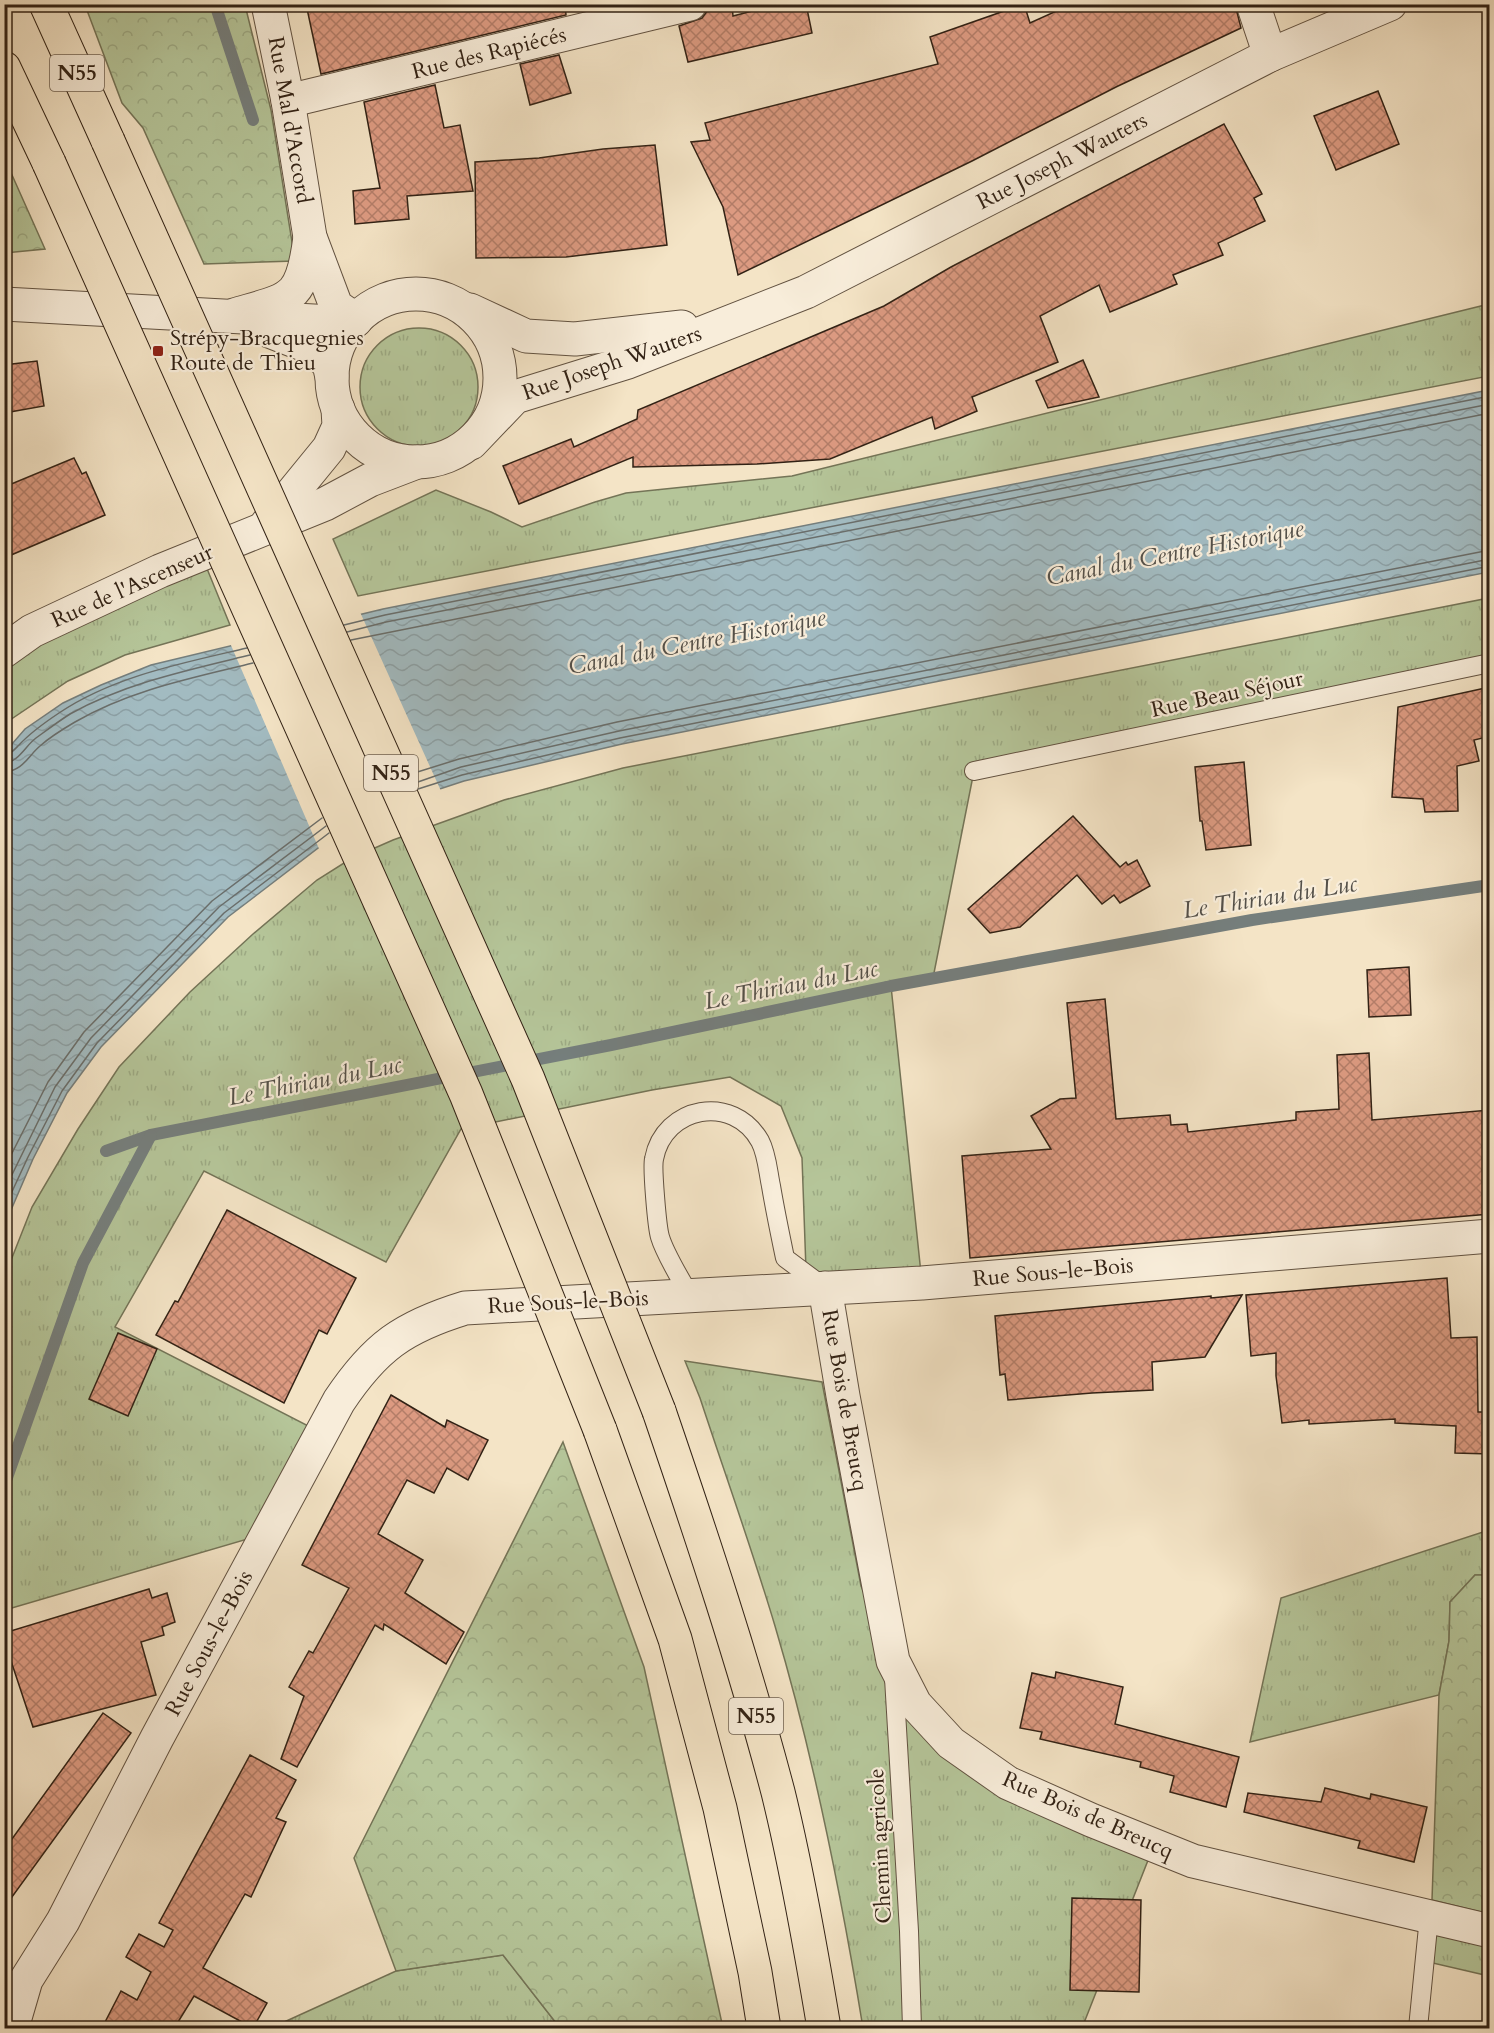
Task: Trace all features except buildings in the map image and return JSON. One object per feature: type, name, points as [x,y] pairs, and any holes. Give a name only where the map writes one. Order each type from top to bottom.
[{"type":"highway","name":"N55","points":[[46,4],[528,1078],[660,1411],[729,1620],[778,1794],[812,1956],[824,2028]]},
{"type":"highway","name":"N55","points":[[4,68],[49,163],[466,1094],[600,1430],[675,1639],[720,1808],[755,1972],[764,2028]]},
{"type":"street","name":"Rue Mal d'Accord","points":[[231,316],[283,301],[298,287],[306,268],[310,237],[288,102],[268,4]]},
{"type":"street","name":"Rue des Rapiécés","points":[[288,102],[690,4]]},
{"type":"street","points":[[1253,4],[1270,55]]},
{"type":"street","name":"Rue Joseph Wauters","points":[[471,442],[515,397],[628,362],[806,292],[1270,55],[1390,4]]},
{"type":"street","name":"Rue Mal d'Accord","points":[[310,237],[350,295],[359,317]]},
{"type":"street","points":[[231,316],[310,347],[330,364],[333,393],[338,409],[351,431],[369,448],[392,459],[417,462],[437,460],[471,442],[488,423],[495,407],[501,373],[495,348],[482,325],[463,307],[441,297],[417,293],[393,297],[359,317],[338,346],[332,377]]},
{"type":"street","points":[[4,304],[231,316],[359,317]]},
{"type":"street","name":"Rue Joseph Wauters","points":[[463,307],[526,336],[575,339],[735,319]]},
{"type":"street","name":"Rue de l'Ascenseur","points":[[264,528],[329,448],[339,426],[338,409]]},
{"type":"street","name":"Rue de l'Ascenseur","points":[[4,651],[43,626],[159,571],[325,504],[370,480],[417,462]]},
{"type":"street","name":"Rue Sous-le-Bois","points":[[12,2028],[15,1976],[63,1921],[158,1738],[339,1401],[352,1382],[385,1345],[408,1330],[433,1317],[465,1308],[945,1281],[1490,1236]]},
{"type":"street","name":"Rue Bois de Breucq","points":[[825,1288],[845,1408],[893,1661],[915,1704],[951,1743],[1008,1783],[1091,1820],[1193,1861],[1490,1930]]},
{"type":"lane","name":"Rue Beau Séjour","points":[[974,771],[1490,663]]},
{"type":"lane","points":[[689,1294],[660,1237],[653,1162],[657,1144],[667,1129],[681,1118],[698,1112],[716,1111],[734,1116],[749,1126],[760,1142],[766,1160],[785,1258],[825,1288]]},
{"type":"lane","name":"Chemin agricole","points":[[893,1661],[909,1932],[912,2028]]},
{"type":"lane","points":[[1418,2028],[1429,1917]]},
{"type":"green space","points":[[85,5],[245,5],[271,110],[295,261],[204,264],[143,128],[122,103]]},
{"type":"green space","points":[[4,157],[45,249],[5,253]]},
{"type":"green space","points":[[1489,304],[1489,376],[358,596],[333,539],[436,490],[522,527],[626,493],[792,476]]},
{"type":"green space","points":[[419,328],[452,338],[468,354],[478,387],[468,420],[452,436],[419,446],[386,436],[370,420],[360,387],[370,354],[386,338]]},
{"type":"green space","points":[[201,554],[230,625],[125,655],[68,681],[5,725],[5,651]]},
{"type":"green space","points":[[1489,598],[1489,663],[974,771],[933,978],[891,986],[922,1283],[878,1284],[806,1270],[802,1158],[781,1106],[730,1077],[652,1090],[461,1129],[386,1262],[204,1171],[115,1327],[322,1433],[268,1533],[5,1610],[4,1278],[32,1207],[78,1129],[119,1067],[190,992],[253,934],[317,880],[352,858],[393,840],[504,800],[623,768]]},
{"type":"green space","points":[[685,1361],[822,1382],[861,1586],[893,1661],[951,1743],[1154,1845],[1082,2028],[863,2028],[825,1826],[789,1675],[748,1540],[700,1398]]},
{"type":"green space","points":[[563,1442],[644,1667],[723,2028],[560,2028],[503,1955],[396,1971],[354,1858]]},
{"type":"green space","points":[[1489,1530],[1489,1575],[1475,1575],[1450,1602],[1449,1641],[1439,1695],[1250,1742],[1281,1598]]},
{"type":"green space","points":[[1475,1575],[1490,1575],[1489,1914],[1432,1900],[1439,1695],[1449,1641],[1450,1602]]},
{"type":"green space","points":[[1429,1917],[1489,1931],[1489,1976],[1424,1961]]},
{"type":"green space","points":[[503,1955],[560,2028],[271,2028],[396,1971]]},
{"type":"water","name":"Canal du Centre Historique","points":[[1489,390],[1489,572],[622,744],[464,781],[400,802],[330,839],[228,917],[101,1047],[67,1093],[33,1159],[5,1224],[5,752],[25,729],[63,703],[151,665],[383,609]]},
{"type":"pier","points":[[360,612],[441,791],[401,805],[332,841],[320,851],[230,643]]},
{"type":"waterway","points":[[215,4],[253,120]]},
{"type":"waterway","name":"Le Thiriau du Luc","points":[[106,1151],[151,1135],[611,1045],[891,986],[1252,920],[1490,885]]},
{"type":"waterway","points":[[4,1486],[83,1263],[151,1135]]},
{"type":"place","name":"Strépy-Bracquegnies Route de Thieu","points":[[158,351]]}]
